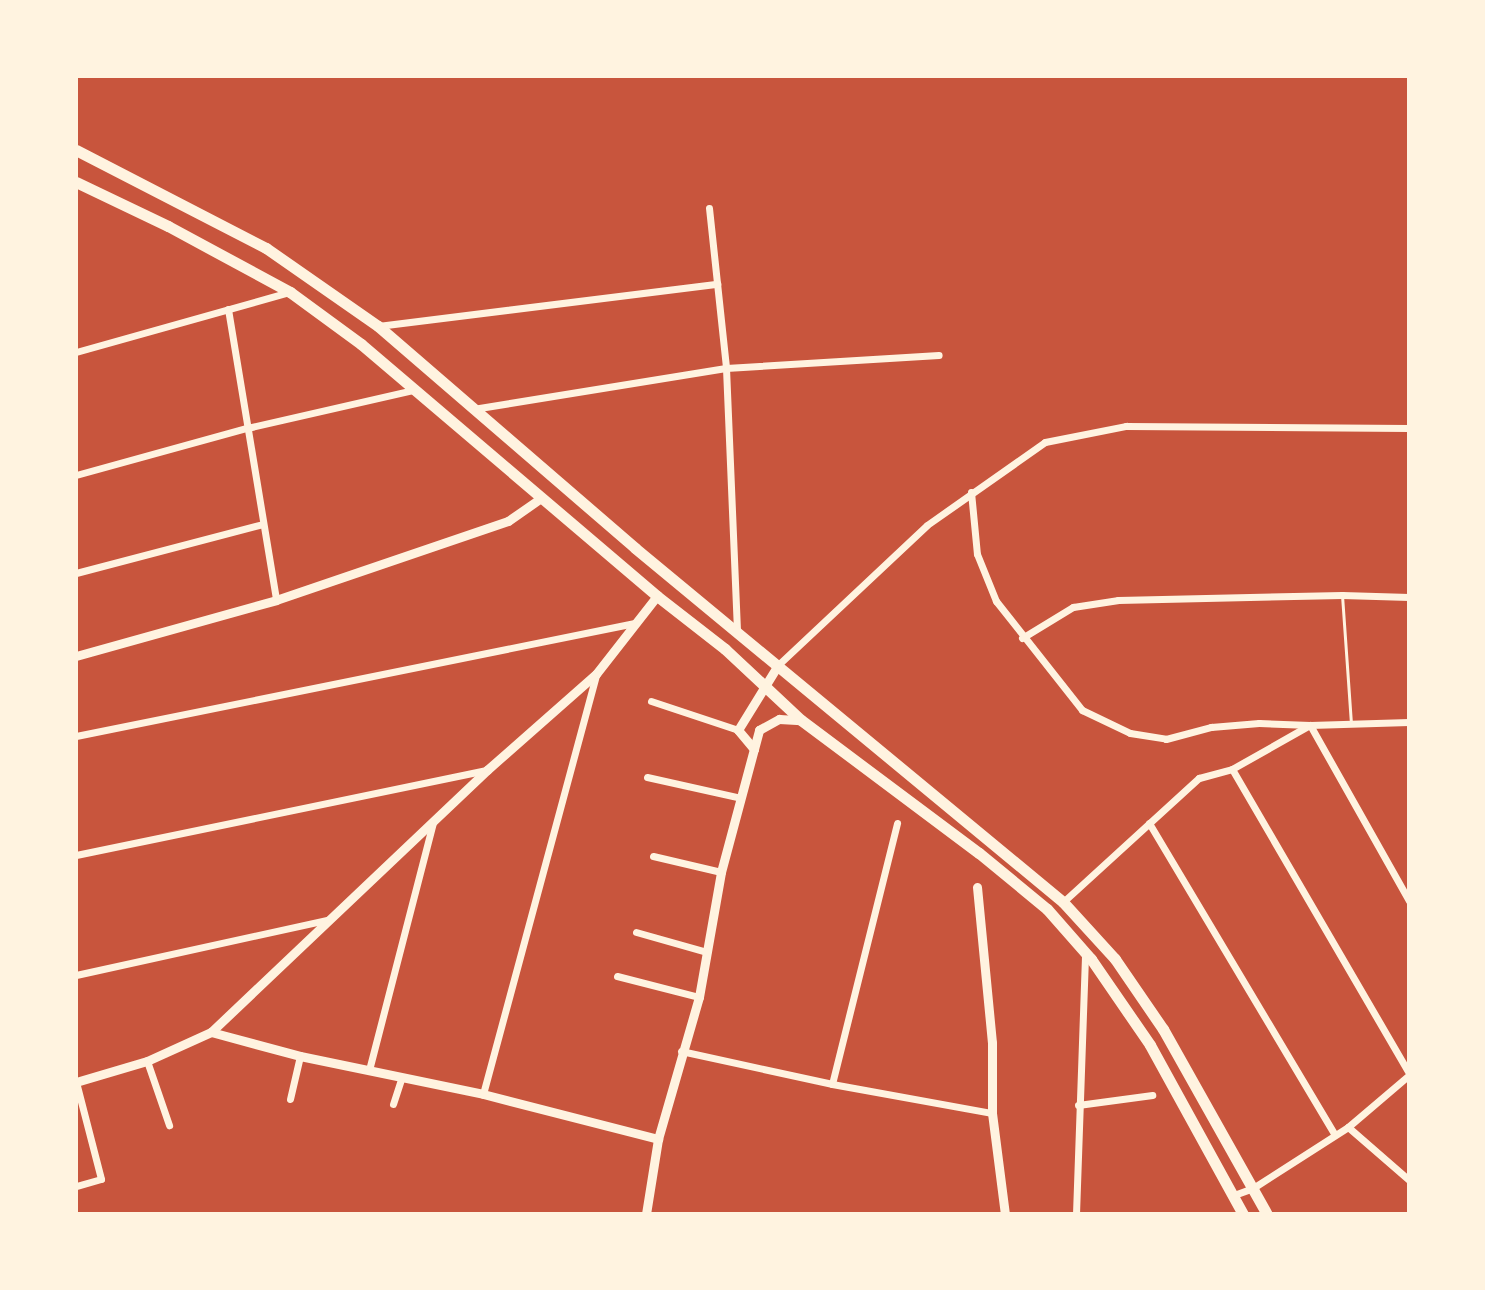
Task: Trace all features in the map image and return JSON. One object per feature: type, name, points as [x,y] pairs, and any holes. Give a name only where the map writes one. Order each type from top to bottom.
[{"type":"main road","points":[[76,150],[266,248],[378,326],[635,548],[737,629],[1063,902],[1115,959],[1163,1029],[1267,1214]]},
{"type":"main road","points":[[76,182],[168,226],[290,292],[361,344],[657,596],[725,649],[801,720],[979,853],[1047,909],[1085,953],[1150,1045],[1243,1214]]},
{"type":"street","points":[[709,208],[726,368],[737,629]]},
{"type":"street","points":[[378,326],[717,284]]},
{"type":"street","points":[[76,352],[290,292]]},
{"type":"street","points":[[228,309],[276,600]]},
{"type":"street","points":[[473,409],[726,368],[939,355]]},
{"type":"street","points":[[76,475],[247,428],[413,390]]},
{"type":"street","points":[[738,730],[778,665],[927,525],[1045,442],[1126,426],[1409,428]]},
{"type":"street","points":[[971,492],[977,554],[996,601],[1022,638],[1082,710],[1130,733],[1166,739],[1211,727],[1259,723],[1352,725],[1409,722]]},
{"type":"street","points":[[77,652],[276,600],[508,521],[541,498]]},
{"type":"street","points":[[76,573],[263,524]]},
{"type":"street","points":[[1022,638],[1073,607],[1118,600],[1342,595],[1409,597]]},
{"type":"street","points":[[76,1186],[101,1179],[76,1082],[147,1061],[211,1032],[487,770],[596,674],[657,596]]},
{"type":"street","points":[[76,736],[635,623]]},
{"type":"street","points":[[483,1094],[596,674]]},
{"type":"street","points":[[651,701],[738,730],[754,749]]},
{"type":"street","points":[[646,1214],[658,1139],[699,997],[721,872],[759,730],[779,719],[801,720]]},
{"type":"street","points":[[1063,902],[1199,778],[1232,769],[1310,725]]},
{"type":"street","points":[[1310,725],[1409,901]]},
{"type":"street","points":[[1232,769],[1409,1074],[1348,1127],[1334,1133],[1253,1188],[1234,1195]]},
{"type":"street","points":[[76,855],[487,770]]},
{"type":"street","points":[[647,777],[741,798]]},
{"type":"street","points":[[369,1070],[433,822]]},
{"type":"street","points":[[832,1084],[897,823]]},
{"type":"street","points":[[1149,823],[1334,1133]]},
{"type":"street","points":[[653,856],[721,872]]},
{"type":"street","points":[[977,887],[992,1043],[992,1113],[1005,1214]]},
{"type":"street","points":[[76,975],[329,920]]},
{"type":"street","points":[[636,932],[707,952]]},
{"type":"street","points":[[1076,1214],[1085,953]]},
{"type":"street","points":[[617,976],[699,997]]},
{"type":"street","points":[[211,1032],[300,1056],[483,1094],[658,1139]]},
{"type":"street","points":[[681,1051],[832,1084],[992,1113]]},
{"type":"street","points":[[290,1099],[300,1056]]},
{"type":"street","points":[[147,1061],[169,1125]]},
{"type":"street","points":[[393,1104],[402,1077]]},
{"type":"street","points":[[1078,1105],[1152,1095]]},
{"type":"street","points":[[1348,1127],[1409,1180]]},
{"type":"lane","points":[[1342,595],[1352,725]]}]
